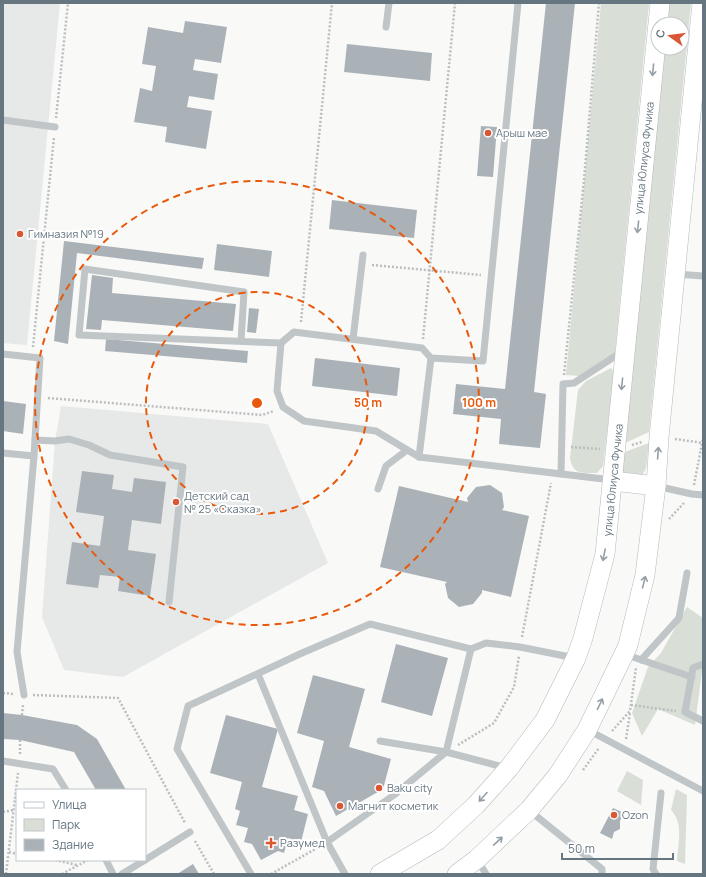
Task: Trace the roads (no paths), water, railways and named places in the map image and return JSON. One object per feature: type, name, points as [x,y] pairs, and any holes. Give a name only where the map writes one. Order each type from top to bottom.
[{"type":"main road","name":"улица Юлиуса Фучика","points":[[380,874],[438,840],[476,805],[509,768],[545,720],[576,658],[583,638],[605,554],[660,3]]},
{"type":"main road","points":[[457,874],[482,867],[529,810],[558,774],[633,657],[628,645],[645,575],[656,486],[659,437],[702,3]]},
{"type":"main road","points":[[613,481],[656,486]]},
{"type":"lane","points":[[386,27],[389,3]]},
{"type":"lane","points":[[241,341],[244,292],[85,269],[79,335],[281,343],[294,332],[300,332],[422,348],[431,358],[483,361],[518,3]]},
{"type":"lane","points":[[3,120],[55,127]]},
{"type":"lane","points":[[353,339],[363,255]]},
{"type":"lane","points":[[676,274],[703,276]]},
{"type":"lane","points":[[281,343],[277,391],[283,407],[304,421],[376,431],[419,457],[613,481]]},
{"type":"lane","points":[[561,474],[563,384],[574,383],[626,349]]},
{"type":"lane","points":[[3,354],[40,358],[34,456],[17,652],[24,695]]},
{"type":"lane","points":[[419,457],[431,358]]},
{"type":"lane","points":[[35,440],[55,441],[69,439],[88,445],[110,455],[183,467],[168,602]]},
{"type":"lane","points":[[378,489],[386,466],[408,450]]},
{"type":"lane","points":[[3,453],[34,456]]},
{"type":"lane","points":[[656,486],[703,495]]},
{"type":"lane","points":[[633,657],[679,618],[687,573]]},
{"type":"lane","points":[[250,874],[177,749],[188,706],[302,653],[370,624],[470,650],[486,643],[520,646],[576,658]]},
{"type":"lane","points":[[326,842],[394,795],[446,752],[470,650]]},
{"type":"lane","points":[[633,657],[692,677]]},
{"type":"lane","points":[[703,664],[693,668],[685,712],[703,721]]},
{"type":"lane","points":[[258,674],[326,842],[345,874]]},
{"type":"lane","points":[[587,730],[703,791]]},
{"type":"lane","points":[[380,740],[446,752],[509,768]]},
{"type":"lane","points":[[3,761],[53,769],[65,789]]},
{"type":"lane","points":[[656,874],[653,869],[661,794]]},
{"type":"lane","points":[[529,810],[602,869],[602,874]]},
{"type":"lane","points":[[146,859],[190,832]]},
{"type":"lane","points":[[106,861],[113,874]]},
{"type":"lane","points":[[122,874],[143,861]]},
{"type":"place","name":"Арыш мае","points":[[488,133]]},
{"type":"place","name":"Гимназия №19","points":[[20,234]]},
{"type":"place","name":"Детский сад № 25 «Сказка»","points":[[176,502]]},
{"type":"place","name":"Baku city","points":[[379,788]]},
{"type":"place","name":"Магнит косметик","points":[[340,806]]},
{"type":"place","name":"Ozon","points":[[614,815]]},
{"type":"place","name":"Разумед","points":[[271,843]]}]
